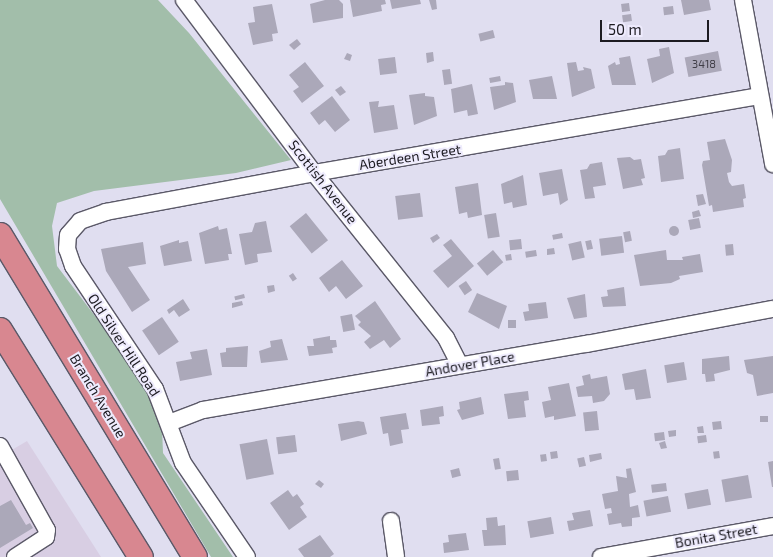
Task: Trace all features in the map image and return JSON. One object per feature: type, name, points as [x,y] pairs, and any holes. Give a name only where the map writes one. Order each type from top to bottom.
[{"type":"highway","name":"Branch Avenue","points":[[0,235],[195,557]]},
{"type":"highway","points":[[0,330],[141,557]]},
{"type":"highway","points":[[129,537],[152,557]]},
{"type":"street","name":"Scottish Avenue","points":[[184,0],[314,172],[429,316],[460,365]]},
{"type":"street","points":[[743,0],[759,96],[773,164]]},
{"type":"street","name":"Aberdeen Street","points":[[68,235],[80,221],[106,212],[314,172],[759,96]]},
{"type":"street","name":"Old Silver Hill Road","points":[[68,235],[67,249],[73,266],[155,388],[184,464],[247,557]]},
{"type":"street","name":"Andover Place","points":[[169,423],[203,410],[773,309]]},
{"type":"street","points":[[0,446],[47,530],[46,537],[15,557]]},
{"type":"street","points":[[390,521],[396,557]]},
{"type":"street","name":"Bonita Street","points":[[601,557],[773,526]]},
{"type":"shaded area","points":[[27,441],[101,557],[0,557],[0,457]]},
{"type":"green space","points":[[0,0],[158,0],[189,33],[291,160],[236,173],[94,191],[57,203],[52,226],[57,266],[161,403],[163,453],[233,557],[211,557],[0,199]]},
{"type":"building","points":[[325,0],[339,0],[343,4],[343,18],[313,23],[310,4]]},
{"type":"building","points":[[350,0],[385,0],[386,4],[381,5],[382,11],[353,17]]},
{"type":"building","points":[[390,0],[420,0],[421,4],[392,9]]},
{"type":"building","points":[[429,0],[436,0],[437,9],[432,10]]},
{"type":"building","points":[[681,0],[709,0],[711,10],[684,15]]},
{"type":"building","points":[[629,3],[630,11],[622,12],[621,4]]},
{"type":"building","points":[[272,4],[278,33],[272,34],[273,41],[253,45],[248,23],[255,22],[253,7]]},
{"type":"building","points":[[673,6],[674,14],[664,15],[663,7]]},
{"type":"building","points":[[631,14],[632,21],[623,22],[622,15]]},
{"type":"building","points":[[493,30],[495,38],[480,41],[478,34]]},
{"type":"building","points":[[297,39],[301,44],[294,50],[289,45]]},
{"type":"building","points":[[669,47],[674,73],[652,83],[647,59],[660,56],[659,49]]},
{"type":"building","points":[[718,51],[722,71],[688,77],[685,57]]},
{"type":"building","points":[[433,52],[434,61],[427,63],[426,53]]},
{"type":"building","points":[[347,53],[352,55],[350,61],[344,59]]},
{"type":"building","points":[[630,56],[636,85],[612,85],[608,66],[615,62],[616,65],[620,64],[619,58]]},
{"type":"building","points":[[395,57],[397,73],[380,75],[378,59]]},
{"type":"building","points":[[305,62],[324,86],[302,103],[293,91],[299,87],[289,75]]},
{"type":"building","points":[[576,62],[578,71],[584,70],[583,67],[591,69],[595,88],[572,97],[567,63]]},
{"type":"building","points":[[450,69],[452,84],[444,85],[442,70]]},
{"type":"building","points":[[500,76],[501,81],[490,83],[489,78]]},
{"type":"building","points":[[552,76],[557,99],[533,99],[529,80]]},
{"type":"building","points":[[505,82],[513,83],[516,102],[494,110],[490,87],[505,85]]},
{"type":"building","points":[[472,84],[478,114],[468,116],[467,110],[454,113],[451,89]]},
{"type":"building","points":[[341,86],[346,92],[340,96],[335,90]]},
{"type":"building","points":[[425,93],[425,96],[434,97],[437,116],[414,125],[409,95]]},
{"type":"building","points":[[332,96],[350,120],[335,132],[325,120],[319,125],[310,113]]},
{"type":"building","points":[[379,101],[378,107],[394,105],[398,129],[374,133],[369,102]]},
{"type":"building","points":[[725,139],[732,160],[731,172],[727,173],[729,182],[732,186],[744,184],[746,198],[743,199],[744,207],[713,212],[712,205],[709,206],[702,165],[703,161],[710,160],[707,142]]},
{"type":"building","points":[[680,148],[684,179],[661,182],[658,156],[665,155],[668,150]]},
{"type":"building","points":[[630,157],[634,160],[641,159],[645,178],[641,179],[643,185],[623,189],[617,158]]},
{"type":"building","points":[[602,162],[606,185],[593,187],[595,198],[585,199],[580,170],[587,169],[590,164]]},
{"type":"building","points":[[562,169],[568,200],[560,205],[558,193],[543,196],[539,173]]},
{"type":"building","points":[[523,175],[527,205],[513,208],[512,202],[504,204],[501,184]]},
{"type":"building","points":[[478,183],[482,215],[468,218],[467,212],[459,214],[455,187]]},
{"type":"building","points":[[420,193],[423,217],[398,220],[395,196]]},
{"type":"building","points":[[703,194],[706,204],[698,206],[696,195]]},
{"type":"building","points":[[699,210],[701,216],[693,218],[692,212]]},
{"type":"building","points":[[306,213],[328,240],[312,253],[290,226]]},
{"type":"building","points":[[496,213],[500,237],[488,239],[484,215]]},
{"type":"building","points":[[699,218],[701,228],[690,230],[688,220]]},
{"type":"building","points":[[266,221],[272,252],[257,254],[258,262],[245,265],[239,234],[252,232],[255,223]]},
{"type":"building","points":[[218,226],[219,230],[227,228],[232,254],[228,254],[229,260],[205,264],[199,233]]},
{"type":"building","points":[[672,226],[676,226],[679,231],[678,235],[672,236],[669,233],[669,229]]},
{"type":"building","points":[[630,231],[632,241],[625,242],[623,232]]},
{"type":"building","points":[[562,233],[563,238],[553,240],[552,235]]},
{"type":"building","points":[[437,234],[440,238],[433,243],[430,238]]},
{"type":"building","points":[[622,236],[624,253],[601,256],[599,239]]},
{"type":"building","points":[[451,239],[474,266],[448,288],[433,271],[452,256],[443,245]]},
{"type":"building","points":[[521,239],[522,249],[510,250],[509,240]]},
{"type":"building","points":[[179,240],[179,243],[188,241],[192,261],[164,266],[160,246]]},
{"type":"building","points":[[591,240],[593,249],[587,250],[585,241]]},
{"type":"building","points":[[581,241],[585,258],[572,260],[568,244]]},
{"type":"building","points":[[143,242],[146,264],[128,267],[150,300],[132,312],[106,271],[101,249]]},
{"type":"building","points":[[733,244],[734,255],[726,256],[725,245]]},
{"type":"building","points":[[554,248],[555,254],[547,255],[547,249]]},
{"type":"building","points":[[493,250],[503,262],[487,276],[477,263]]},
{"type":"building","points":[[536,250],[537,256],[526,258],[525,252]]},
{"type":"building","points":[[666,250],[667,260],[683,260],[682,257],[700,254],[703,272],[679,276],[680,279],[671,283],[640,286],[634,255]]},
{"type":"building","points":[[511,254],[512,260],[506,261],[505,255]]},
{"type":"building","points":[[342,260],[363,286],[346,299],[336,286],[329,292],[319,278]]},
{"type":"building","points":[[293,273],[297,279],[293,282],[289,276]]},
{"type":"building","points":[[466,281],[472,290],[465,295],[459,286]]},
{"type":"building","points":[[274,285],[275,291],[268,293],[267,286]]},
{"type":"building","points":[[624,287],[626,306],[603,307],[601,297],[608,296],[607,290]]},
{"type":"building","points":[[477,293],[507,306],[499,329],[468,312]]},
{"type":"building","points":[[244,294],[245,298],[235,300],[234,296]]},
{"type":"building","points":[[585,294],[587,317],[574,319],[567,298]]},
{"type":"building","points":[[183,299],[190,310],[179,317],[174,310],[169,314],[167,310]]},
{"type":"building","points":[[242,301],[243,305],[232,308],[232,303]]},
{"type":"building","points":[[375,301],[401,339],[390,348],[384,340],[370,349],[364,342],[371,336],[358,325],[361,322],[355,316]]},
{"type":"building","points":[[546,302],[548,318],[525,321],[523,312],[529,311],[528,304]]},
{"type":"building","points":[[352,314],[355,330],[343,332],[340,316]]},
{"type":"building","points":[[162,317],[179,342],[159,355],[142,330]]},
{"type":"building","points":[[508,320],[516,320],[516,328],[508,328]]},
{"type":"building","points":[[330,336],[330,340],[336,340],[337,347],[332,348],[333,353],[309,356],[307,346],[314,346],[313,339]]},
{"type":"building","points":[[282,339],[288,360],[261,363],[259,351],[271,347],[270,341]]},
{"type":"building","points":[[248,346],[247,367],[222,367],[220,353],[226,352],[226,348]]},
{"type":"building","points":[[207,349],[212,375],[180,381],[176,362],[192,359],[190,352]]},
{"type":"building","points":[[729,356],[730,370],[714,374],[715,381],[706,382],[705,374],[702,374],[702,359]]},
{"type":"building","points":[[773,356],[773,393],[757,396],[753,375],[747,373],[744,360]]},
{"type":"building","points":[[684,362],[687,380],[667,383],[664,365]]},
{"type":"building","points":[[646,369],[651,398],[636,400],[634,389],[625,390],[622,374]]},
{"type":"building","points":[[590,374],[591,379],[607,376],[610,394],[604,401],[593,403],[592,396],[578,397],[576,387],[584,385],[582,376]]},
{"type":"building","points":[[569,383],[576,416],[554,420],[554,416],[545,418],[542,402],[551,400],[548,387]]},
{"type":"building","points":[[528,391],[529,400],[524,401],[526,417],[508,419],[504,394]]},
{"type":"building","points":[[481,397],[484,414],[462,420],[457,410],[460,409],[459,402]]},
{"type":"building","points":[[443,406],[444,416],[439,417],[440,424],[422,426],[420,410]]},
{"type":"building","points":[[597,411],[599,430],[585,431],[583,412]]},
{"type":"building","points":[[406,413],[409,429],[401,430],[403,443],[390,446],[388,433],[383,434],[380,417]]},
{"type":"building","points":[[760,416],[768,416],[768,422],[760,422]]},
{"type":"building","points":[[721,421],[722,429],[713,430],[712,422]]},
{"type":"building","points":[[364,422],[367,434],[341,441],[338,424]]},
{"type":"building","points":[[703,426],[704,433],[698,433],[697,427]]},
{"type":"building","points":[[676,430],[676,436],[669,437],[668,431]]},
{"type":"building","points":[[664,432],[665,440],[655,441],[654,433]]},
{"type":"building","points":[[295,435],[297,452],[278,454],[276,437]]},
{"type":"building","points":[[706,435],[707,442],[698,443],[697,436]]},
{"type":"building","points":[[267,439],[274,474],[246,480],[240,444]]},
{"type":"building","points":[[665,441],[667,448],[661,449],[659,443]]},
{"type":"building","points":[[557,451],[558,458],[551,459],[550,452]]},
{"type":"building","points":[[719,451],[720,458],[714,459],[713,452]]},
{"type":"building","points":[[601,453],[602,459],[590,462],[589,455]]},
{"type":"building","points":[[546,454],[547,461],[541,462],[540,455]]},
{"type":"building","points":[[584,457],[586,466],[579,467],[577,459]]},
{"type":"building","points":[[499,458],[501,469],[495,470],[493,459]]},
{"type":"building","points":[[773,461],[773,487],[772,487],[768,462]]},
{"type":"building","points":[[459,468],[461,476],[452,478],[450,470]]},
{"type":"building","points":[[631,468],[636,492],[629,494],[630,507],[638,505],[640,517],[632,518],[632,526],[622,527],[621,523],[609,525],[607,514],[612,513],[611,508],[605,509],[602,494],[618,491],[616,476],[627,478],[626,469]]},
{"type":"building","points":[[518,470],[519,480],[507,481],[506,471]]},
{"type":"building","points":[[748,475],[752,498],[725,502],[721,480]]},
{"type":"building","points":[[319,480],[324,484],[321,488],[315,484]]},
{"type":"building","points":[[666,483],[667,491],[652,493],[651,485]]},
{"type":"building","points":[[708,489],[711,505],[687,509],[684,494]]},
{"type":"building","points":[[288,490],[293,497],[297,494],[304,504],[300,507],[307,517],[289,530],[270,503]]},
{"type":"building","points":[[668,496],[671,512],[647,516],[643,501]]},
{"type":"building","points":[[11,500],[26,525],[30,523],[33,528],[0,548],[0,506]]},
{"type":"building","points":[[590,510],[593,526],[569,531],[567,521],[574,520],[572,513]]},
{"type":"building","points":[[497,517],[498,526],[505,525],[506,545],[484,546],[482,530],[487,530],[486,518]]},
{"type":"building","points":[[551,517],[554,534],[530,538],[527,521]]},
{"type":"building","points":[[466,533],[469,550],[444,553],[443,543],[449,542],[448,535]]},
{"type":"building","points":[[320,535],[334,554],[330,557],[304,557],[298,549]]}]
